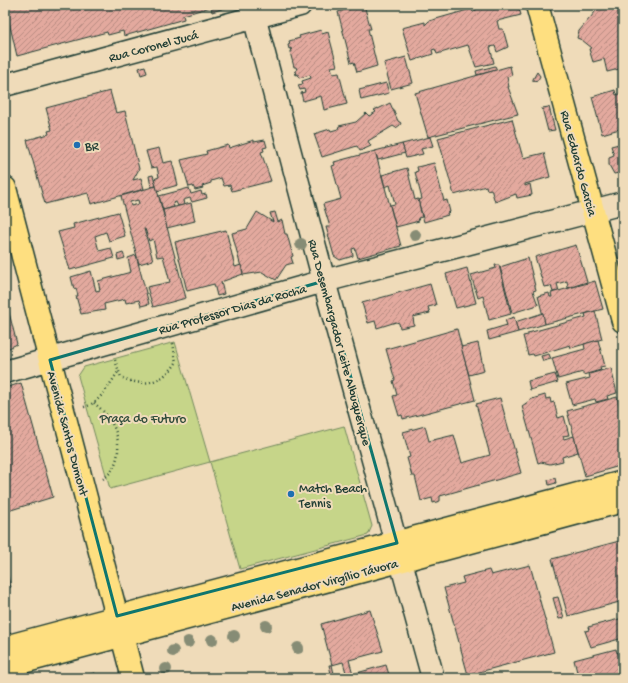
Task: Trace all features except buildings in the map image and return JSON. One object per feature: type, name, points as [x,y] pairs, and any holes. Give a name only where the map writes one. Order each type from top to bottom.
[{"type":"main road","name":"Rua Eduardo Garcia","points":[[537,5],[623,321]]},
{"type":"main road","name":"Avenida Santos Dumont","points":[[5,188],[133,678]]},
{"type":"main road","name":"Avenida Senador Virgílio Távora","points":[[399,552],[623,482]]},
{"type":"main road","name":"Avenida Senador Virgílio Távora","points":[[5,647],[120,626],[399,552],[623,502]]},
{"type":"main road","name":"Avenida Senador Virgílio Távora","points":[[5,667],[120,626]]},
{"type":"street","name":"Rua Coronel Jucá","points":[[5,85],[253,11],[300,5]]},
{"type":"street","name":"Rua Desembargador Leite Albuquerque","points":[[253,11],[324,282],[399,552],[432,678]]},
{"type":"street","name":"Rua Professor Dias da Rocha","points":[[5,372],[324,282],[623,203]]},
{"type":"path","points":[[113,354],[121,377],[127,380],[143,383],[154,381],[169,373],[176,363],[172,338]]},
{"type":"path","points":[[84,407],[94,403],[109,386],[118,372]]},
{"type":"path","points":[[94,403],[111,422],[116,434],[118,446],[117,460],[112,472],[103,478]]},
{"type":"highlighted area","points":[[324,281],[397,543],[117,616],[50,360]]},
{"type":"green space","name":"Praça do Futuro","points":[[175,342],[210,462],[110,489],[78,376],[84,367]]},
{"type":"green space","name":"Match Beach Tennis","points":[[344,426],[372,526],[368,535],[240,569],[210,462]]},
{"type":"place","name":"BR","points":[[77,145]]},
{"type":"place","name":"Match Beach Tennis","points":[[291,494]]}]
